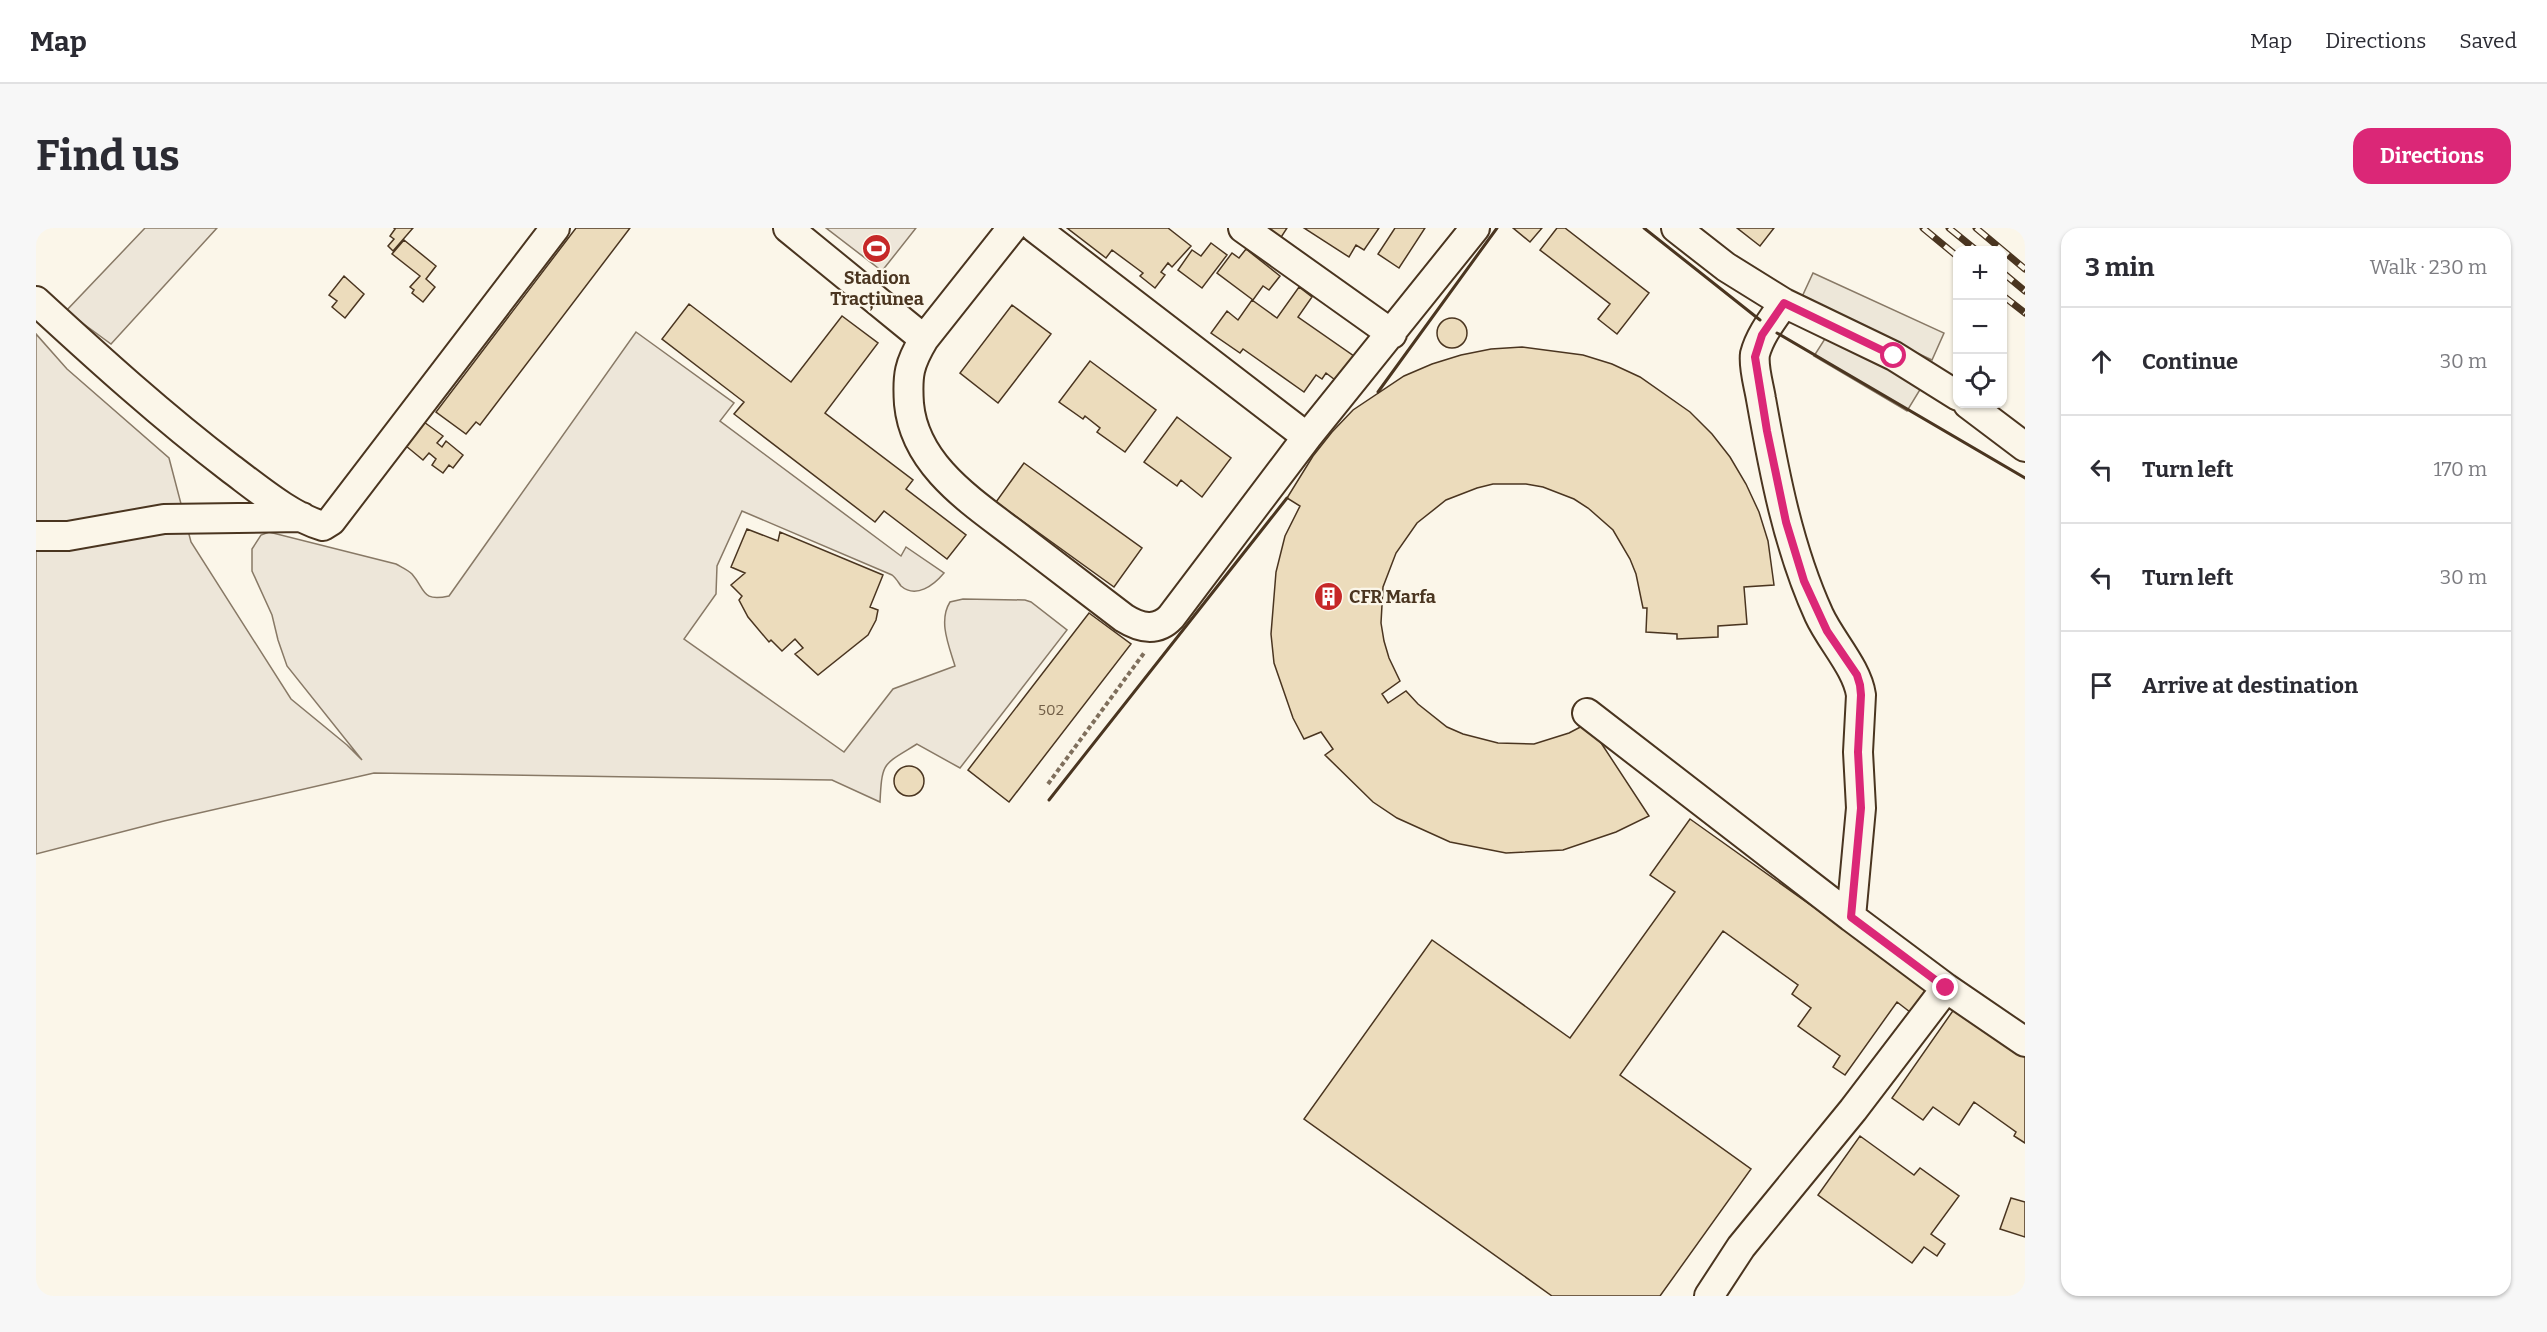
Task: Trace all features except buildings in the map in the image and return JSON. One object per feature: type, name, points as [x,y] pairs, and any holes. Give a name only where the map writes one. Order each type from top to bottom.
[{"type":"street","points":[[36,301],[177,428],[267,496],[323,526],[331,521],[555,228]]},
{"type":"street","points":[[788,228],[924,339]]},
{"type":"street","points":[[1012,228],[924,339],[912,358],[907,377],[910,414],[915,433],[924,452],[955,489],[1124,618],[1134,624],[1150,628],[1166,622],[1171,616],[1307,437],[1392,334],[1474,228]]},
{"type":"street","points":[[1035,228],[1307,437]]},
{"type":"street","points":[[1244,228],[1392,334]]},
{"type":"street","points":[[1676,228],[1726,267],[1784,303],[1894,356],[1953,393]]},
{"type":"street","points":[[1784,303],[1762,335],[1755,357],[1786,522],[1802,572],[1827,631],[1857,675],[1860,685],[1858,752],[1861,808],[1851,917]]},
{"type":"street","points":[[1973,408],[2025,447]]},
{"type":"street","points":[[36,536],[68,536],[164,519],[304,517]]},
{"type":"street","points":[[1587,712],[1851,917],[1946,988],[2025,1042]]},
{"type":"street","points":[[1709,1296],[1741,1247],[1853,1110],[1946,988]]},
{"type":"path","points":[[1048,784],[1171,616]]},
{"type":"shaded area","points":[[145,228],[217,228],[111,344],[66,311]]},
{"type":"shaded area","name":"Stadion Tracțiunea","points":[[826,228],[916,228],[882,271]]},
{"type":"shaded area","points":[[1813,273],[1944,333],[1932,360],[1801,299]]},
{"type":"shaded area","points":[[636,332],[734,403],[720,421],[901,556],[906,547],[944,573],[924,589],[907,590],[892,575],[742,511],[717,566],[716,594],[684,639],[844,752],[893,689],[955,666],[945,625],[950,602],[963,599],[1025,600],[1031,602],[1067,630],[960,768],[917,744],[886,766],[882,779],[880,802],[832,780],[374,773],[164,821],[36,854],[36,334],[67,369],[169,458],[191,542],[291,699],[362,760],[287,666],[272,615],[252,571],[252,549],[261,535],[269,532],[396,564],[412,574],[429,596],[449,596]]},
{"type":"shaded area","points":[[1828,334],[1921,388],[1907,411],[1814,356]]},
{"type":"railway","points":[[1923,228],[1953,253]]},
{"type":"railway","points":[[1949,228],[1971,246]]},
{"type":"railway","points":[[1976,228],[2025,269]]},
{"type":"railway","points":[[2007,276],[2025,291]]},
{"type":"railway","points":[[2007,299],[2025,313]]},
{"type":"wall","points":[[1378,392],[1497,228]]},
{"type":"wall","points":[[1644,228],[1760,320]]},
{"type":"wall","points":[[1777,333],[2025,478]]},
{"type":"wall","points":[[1049,800],[1287,498]]},
{"type":"place","name":"Stadion Tracțiunea","points":[[877,249]]},
{"type":"place","name":"CFR Marfa","points":[[1328,597]]},
{"type":"route","points":[[1894,356],[1784,303],[1762,335],[1755,357],[1767,431],[1786,522],[1804,581],[1827,631],[1857,675],[1860,685],[1858,752],[1861,808],[1851,917],[1946,988]]}]
